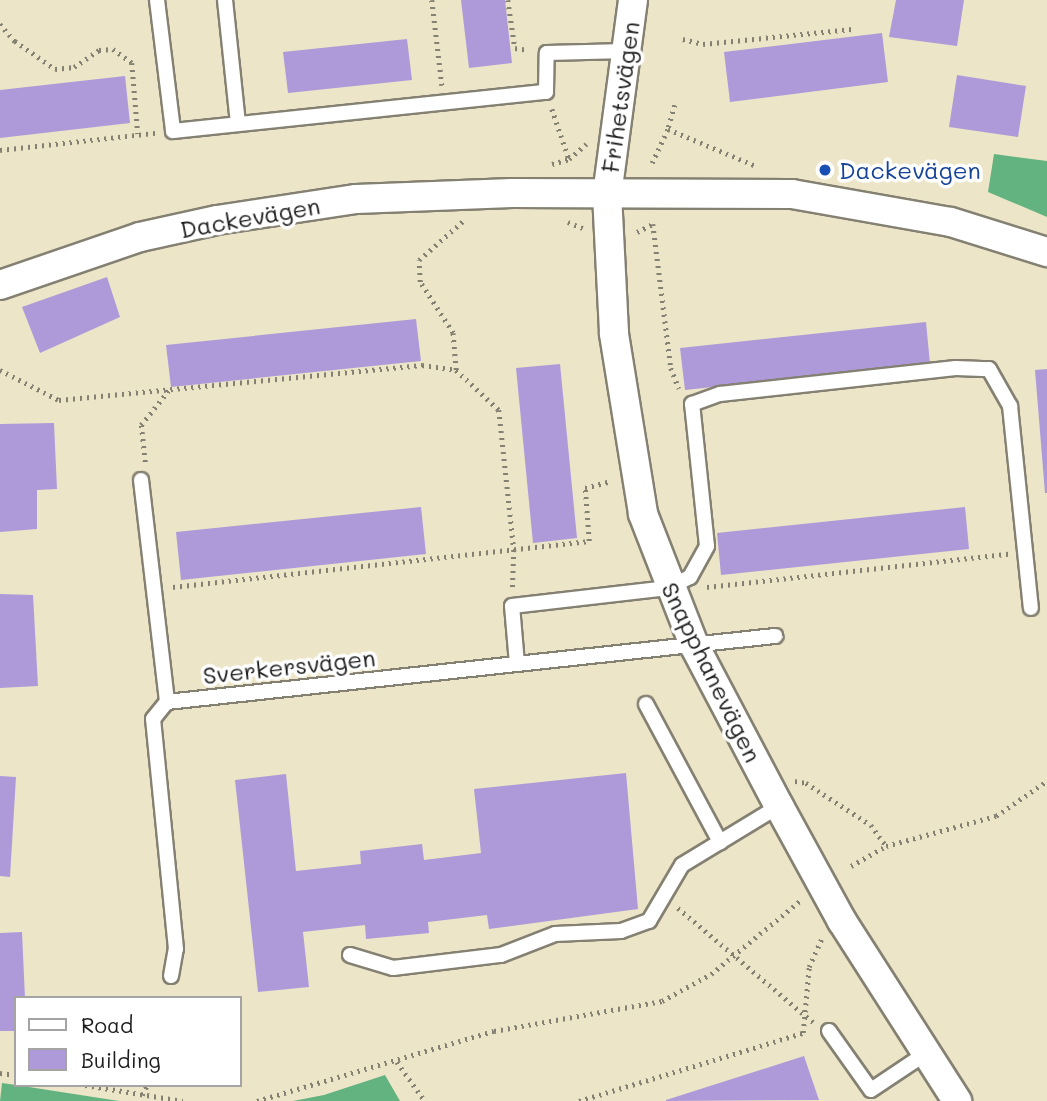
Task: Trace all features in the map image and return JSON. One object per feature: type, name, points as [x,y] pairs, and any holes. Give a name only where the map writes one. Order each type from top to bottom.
[{"type":"street","name":"Frihetsvägen","points":[[607,194],[633,0]]},
{"type":"street","name":"Dackevägen","points":[[0,285],[140,237],[356,200],[607,194],[792,194],[951,222],[1047,252]]},
{"type":"street","name":"Snapphanevägen","points":[[607,194],[614,334],[643,514],[681,588],[694,645],[774,797],[842,922],[957,1101]]},
{"type":"lane","points":[[157,0],[173,131],[443,100],[545,92],[547,53],[626,51]]},
{"type":"lane","points":[[225,0],[238,123]]},
{"type":"lane","points":[[517,664],[512,606],[681,588],[690,577],[707,546],[692,404],[720,394],[966,367],[989,369],[1010,406],[1031,608]]},
{"type":"lane","points":[[141,480],[167,702],[153,719],[176,949],[171,976]]},
{"type":"lane","name":"Sverkersvägen","points":[[167,702],[775,636]]},
{"type":"lane","points":[[646,704],[720,842]]},
{"type":"lane","points":[[350,955],[393,968],[500,955],[555,934],[621,931],[649,921],[682,864],[720,842],[774,797]]},
{"type":"lane","points":[[829,1031],[875,1096],[925,1054]]},
{"type":"path","points":[[432,0],[443,100]]},
{"type":"path","points":[[508,0],[515,48],[547,53]]},
{"type":"path","points":[[0,24],[15,41],[55,69],[74,66],[99,50],[113,49],[131,63],[138,134]]},
{"type":"path","points":[[683,39],[703,44],[852,29]]},
{"type":"path","points":[[545,92],[569,159]]},
{"type":"path","points":[[652,163],[668,129],[675,105]]},
{"type":"path","points":[[668,129],[763,169]]},
{"type":"path","points":[[0,150],[173,131]]},
{"type":"path","points":[[555,164],[569,159],[593,138]]},
{"type":"path","points":[[456,370],[453,333],[420,282],[419,260],[467,214]]},
{"type":"path","points":[[634,237],[638,229],[653,224],[671,368],[679,389]]},
{"type":"path","points":[[0,370],[59,400],[422,365],[456,370],[499,410],[514,550],[512,606]]},
{"type":"path","points":[[165,588],[589,541],[584,488],[636,474]]},
{"type":"path","points":[[681,588],[1025,552]]},
{"type":"path","points":[[774,797],[790,780],[806,783],[871,825],[886,846]]},
{"type":"path","points":[[851,866],[886,846],[996,816],[1047,781]]},
{"type":"path","points":[[664,895],[805,1017],[829,1031]]},
{"type":"path","points":[[257,1101],[531,1022],[662,1001],[734,957],[801,900]]},
{"type":"path","points":[[579,1101],[803,1033],[809,967],[823,937],[842,922]]},
{"type":"path","points":[[397,1061],[425,1101]]},
{"type":"path","points":[[96,1087],[183,1101]]},
{"type":"path","points":[[142,1095],[146,1087]]},
{"type":"green space","points":[[994,154],[1047,161],[1047,217],[988,192]]},
{"type":"green space","points":[[385,1075],[400,1101],[293,1101],[324,1095]]},
{"type":"green space","points":[[2,1083],[14,1085],[14,1087],[119,1101],[0,1101]]},
{"type":"building","points":[[461,0],[505,0],[512,63],[469,68]]},
{"type":"building","points":[[896,0],[964,0],[957,46],[889,37]]},
{"type":"building","points":[[882,33],[888,82],[730,102],[724,52]]},
{"type":"building","points":[[407,39],[412,80],[288,93],[283,52]]},
{"type":"building","points":[[957,75],[1026,86],[1018,137],[949,127]]},
{"type":"building","points":[[125,76],[130,123],[0,138],[0,90]]},
{"type":"building","points":[[107,277],[120,317],[40,353],[22,307]]},
{"type":"building","points":[[416,319],[421,361],[171,387],[166,345]]},
{"type":"building","points":[[926,322],[930,364],[685,390],[680,348]]},
{"type":"building","points":[[560,364],[577,538],[533,543],[516,368]]},
{"type":"building","points":[[1047,369],[1047,493],[1045,493],[1035,370]]},
{"type":"building","points":[[54,423],[57,489],[37,490],[37,529],[0,532],[0,424]]},
{"type":"building","points":[[421,507],[426,554],[181,580],[176,532]]},
{"type":"building","points":[[965,507],[969,549],[721,575],[717,533]]},
{"type":"building","points":[[0,594],[33,595],[38,686],[0,688]]},
{"type":"building","points":[[626,773],[638,909],[489,929],[487,915],[428,922],[429,933],[366,939],[365,925],[303,932],[309,987],[258,992],[235,780],[286,774],[296,871],[361,864],[360,851],[422,844],[424,860],[481,853],[474,789]]},
{"type":"building","points":[[0,776],[16,777],[10,877],[0,876]]},
{"type":"building","points":[[22,932],[25,996],[14,996],[14,1031],[0,1031],[0,933]]},
{"type":"building","points":[[804,1056],[819,1100],[666,1101],[666,1100]]},
{"type":"place","name":"Dackevägen","points":[[825,170]]}]
